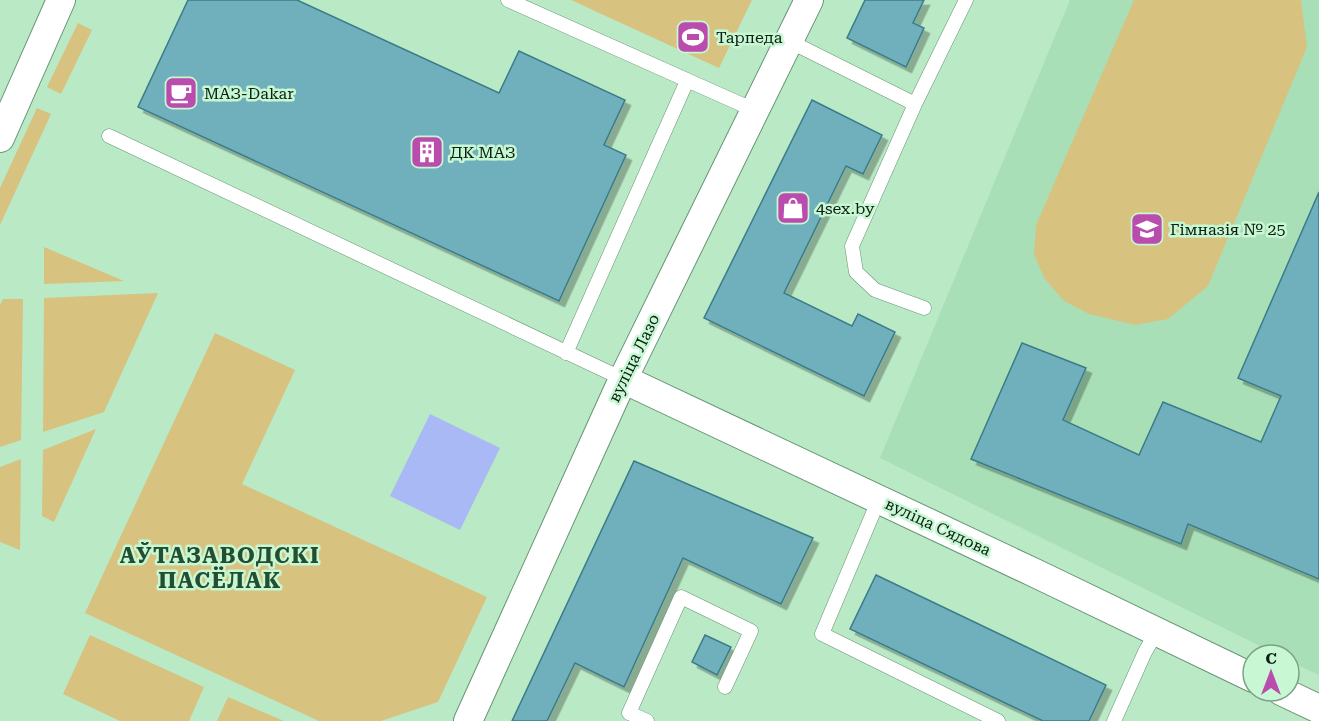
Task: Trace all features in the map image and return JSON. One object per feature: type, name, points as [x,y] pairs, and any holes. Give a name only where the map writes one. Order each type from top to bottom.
[{"type":"street","points":[[2,126],[61,0]]},
{"type":"street","name":"вуліца Лазо","points":[[468,721],[623,380],[809,0]]},
{"type":"street","name":"вуліца Сядова","points":[[623,380],[879,499],[1241,672]]},
{"type":"street","points":[[1301,701],[1319,710]]},
{"type":"lane","points":[[508,0],[754,111]]},
{"type":"lane","points":[[924,308],[875,290],[856,272],[852,246],[915,104],[966,0]]},
{"type":"lane","points":[[789,41],[915,104]]},
{"type":"lane","points":[[566,353],[687,81]]},
{"type":"lane","points":[[109,136],[623,380]]},
{"type":"lane","points":[[879,499],[822,634],[998,721]]},
{"type":"lane","points":[[647,721],[629,713],[681,597],[751,631],[725,687]]},
{"type":"lane","points":[[1114,721],[1157,631]]},
{"type":"shaded area","name":"Тарпеда","points":[[571,0],[752,0],[719,68]]},
{"type":"shaded area","name":"Гімназія № 25","points":[[1070,0],[1319,0],[1319,675],[1301,667],[1301,643],[1254,643],[880,458]]},
{"type":"shaded area","points":[[1134,0],[1301,0],[1307,47],[1208,286],[1168,319],[1135,325],[1089,314],[1064,301],[1045,279],[1034,255],[1036,225]]},
{"type":"shaded area","points":[[78,23],[92,30],[61,94],[47,87]]},
{"type":"shaded area","points":[[37,108],[51,114],[0,225],[0,188]]},
{"type":"shaded area","points":[[44,247],[124,281],[44,284]]},
{"type":"shaded area","points":[[158,293],[104,412],[43,432],[44,298]]},
{"type":"shaded area","points":[[3,299],[23,299],[21,440],[0,447],[0,305]]},
{"type":"shaded area","points":[[215,333],[295,370],[242,484],[487,597],[438,702],[381,721],[319,721],[85,613]]},
{"type":"shaded area","points":[[96,429],[54,522],[42,516],[43,450]]},
{"type":"shaded area","points":[[21,459],[20,550],[0,542],[0,467]]},
{"type":"shaded area","points":[[90,635],[204,687],[189,721],[120,721],[63,694]]},
{"type":"shaded area","points":[[228,697],[284,721],[217,721]]},
{"type":"water","points":[[430,414],[500,448],[460,530],[390,496]]},
{"type":"building","name":"ДК МАЗ","points":[[188,0],[297,0],[499,93],[519,51],[625,100],[604,145],[626,155],[559,301],[138,107]]},
{"type":"building","points":[[865,0],[924,0],[913,23],[924,28],[906,67],[847,38]]},
{"type":"building","points":[[812,100],[882,135],[863,174],[846,166],[784,293],[852,326],[858,314],[895,332],[864,396],[704,318]]},
{"type":"building","points":[[1319,192],[1319,579],[1188,524],[1181,544],[971,459],[1022,343],[1086,368],[1063,420],[1139,455],[1163,402],[1261,442],[1281,396],[1238,378]]},
{"type":"building","points":[[634,461],[813,538],[781,604],[683,558],[624,687],[575,663],[547,721],[512,721]]},
{"type":"building","points":[[876,575],[1106,685],[1089,721],[1043,721],[850,629]]},
{"type":"building","points":[[705,635],[731,647],[717,675],[692,662]]},
{"type":"place","name":"Тарпеда","points":[[693,37]]},
{"type":"place","name":"МАЗ-Dakar","points":[[181,93]]},
{"type":"place","name":"ДК МАЗ","points":[[427,152]]},
{"type":"place","name":"4sex.by","points":[[793,208]]},
{"type":"place","name":"Гімназія № 25","points":[[1147,229]]},
{"type":"district","name":"АЎТАЗАВОДСКІ ПАСЁЛАК","points":[[220,568]]}]
